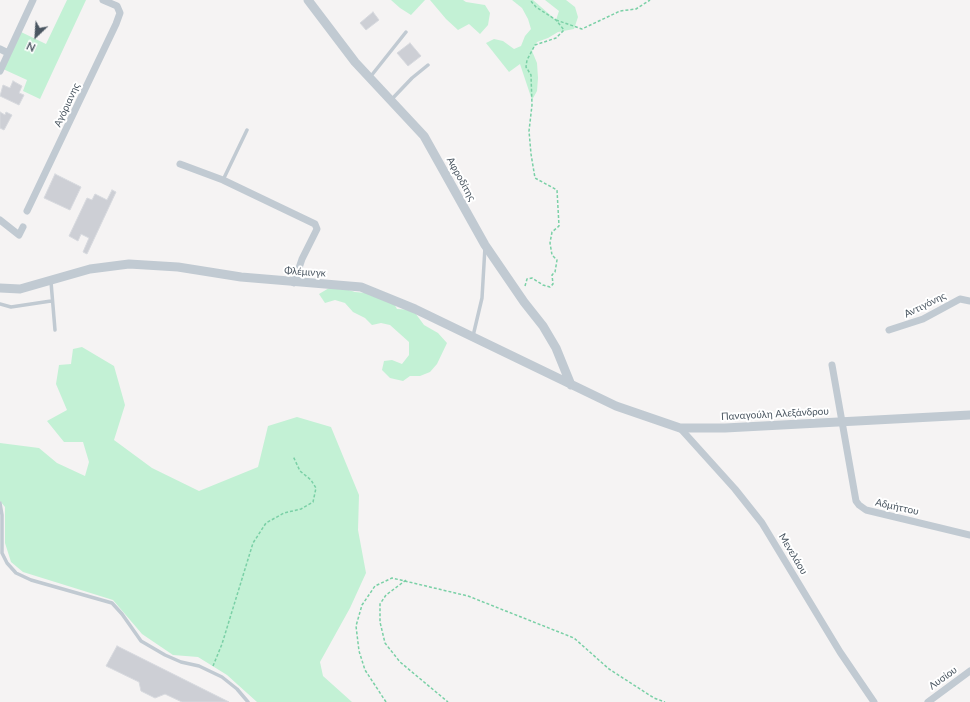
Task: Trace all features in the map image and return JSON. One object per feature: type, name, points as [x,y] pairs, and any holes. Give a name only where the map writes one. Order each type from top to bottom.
[{"type":"street","points":[[0,71],[33,0]]},
{"type":"street","name":"Αγόριανης","points":[[27,211],[120,13],[117,6],[103,0]]},
{"type":"street","name":"Αφροδίτης","points":[[308,0],[355,62],[424,136],[485,244],[524,302],[543,326],[556,348],[571,385]]},
{"type":"street","points":[[0,50],[8,53]]},
{"type":"street","points":[[180,164],[223,180],[315,224],[317,229],[302,260],[294,283]]},
{"type":"street","points":[[0,220],[19,235],[23,226]]},
{"type":"street","name":"Φλέμινγκ","points":[[0,288],[20,289],[50,282],[90,269],[129,264],[178,267],[241,277],[294,283],[361,287],[415,309],[588,394]]},
{"type":"street","name":"Αντιγόνης","points":[[889,330],[923,319],[960,299],[970,301]]},
{"type":"street","name":"Αδμήττου","points":[[832,365],[856,501],[862,508],[970,535]]},
{"type":"street","name":"Παναγούλη Αλεξάνδρου","points":[[588,394],[629,411],[680,428],[724,428],[970,415]]},
{"type":"street","name":"Μενελάου","points":[[680,428],[735,489],[762,523],[840,652],[874,702]]},
{"type":"street","name":"Λυσίου","points":[[928,702],[970,671]]},
{"type":"lane","points":[[370,78],[406,32]]},
{"type":"lane","points":[[391,100],[412,78],[428,65]]},
{"type":"lane","points":[[223,180],[247,130]]},
{"type":"lane","points":[[472,337],[482,298],[485,244]]},
{"type":"lane","points":[[50,282],[55,330]]},
{"type":"lane","points":[[0,304],[11,307],[51,302]]},
{"type":"lane","points":[[0,504],[2,515],[1,553],[16,573],[31,580],[112,603],[122,614],[141,641],[165,655],[222,677],[237,689],[248,702]]},
{"type":"lane","points":[[0,560],[4,558]]},
{"type":"path","points":[[530,0],[536,7],[556,20],[582,29],[620,10],[636,9],[650,0]]},
{"type":"path","points":[[526,291],[524,285],[527,279],[532,278],[550,286],[553,284],[552,275],[555,272],[557,260],[552,255],[550,243],[552,232],[559,226],[559,198],[557,190],[535,178],[529,130],[532,105],[531,75],[526,67],[527,60],[535,45],[556,38],[564,30],[556,20]]},
{"type":"path","points":[[211,672],[222,644],[253,543],[266,523],[284,513],[301,509],[313,502],[316,488],[311,480],[300,472],[293,456]]},
{"type":"path","points":[[386,702],[365,670],[359,651],[356,626],[362,605],[375,586],[392,578],[406,580],[468,596],[574,638],[609,668],[654,698],[665,702]]},
{"type":"path","points":[[406,580],[386,595],[380,604],[380,622],[385,643],[400,662],[448,702]]},
{"type":"green space","points":[[67,0],[86,0],[40,99],[23,91],[27,80],[3,69],[21,32],[46,44]]},
{"type":"green space","points":[[391,0],[425,0],[411,15]]},
{"type":"green space","points":[[430,0],[463,0],[466,2],[485,5],[490,13],[488,25],[480,34],[469,24],[458,30],[446,19]]},
{"type":"green space","points":[[512,0],[533,0],[556,20],[559,11],[545,0],[566,0],[575,7],[578,17],[574,29],[558,32],[537,42],[532,51],[537,63],[538,78],[537,91],[532,100],[520,64],[509,72],[486,43],[494,39],[503,41],[514,49],[521,46],[525,36],[531,29],[522,8]]},
{"type":"green space","points":[[329,288],[343,288],[355,292],[366,293],[393,302],[397,309],[413,310],[424,325],[438,333],[447,343],[437,364],[430,372],[420,376],[410,376],[403,381],[390,378],[382,370],[384,361],[392,360],[402,364],[409,355],[409,342],[390,325],[381,323],[372,325],[365,318],[353,312],[345,303],[335,300],[325,303],[319,294]]},
{"type":"green space","points":[[82,347],[114,366],[125,405],[114,440],[152,468],[199,491],[258,467],[268,426],[297,417],[331,427],[359,495],[358,530],[366,573],[350,608],[320,662],[323,676],[352,702],[257,702],[227,675],[198,657],[173,655],[142,634],[113,600],[23,572],[11,562],[5,543],[5,507],[0,501],[0,443],[39,448],[57,463],[85,476],[89,462],[83,442],[64,442],[47,421],[67,410],[56,384],[59,365],[71,364],[73,349]]},
{"type":"building","points":[[373,12],[379,20],[366,30],[360,23]]},
{"type":"building","points":[[410,43],[421,56],[408,66],[397,53]]},
{"type":"building","points":[[13,81],[22,86],[19,93],[24,95],[19,105],[0,96],[3,85],[10,88]]},
{"type":"building","points":[[0,112],[5,115],[6,112],[12,115],[4,130],[0,128]]},
{"type":"building","points":[[55,174],[81,187],[70,210],[44,198]]},
{"type":"building","points":[[112,190],[116,192],[87,254],[83,252],[89,238],[81,234],[78,241],[69,236],[87,198],[92,200],[95,194],[107,200]]},
{"type":"building","points":[[117,646],[229,702],[182,702],[165,694],[155,698],[141,691],[139,682],[106,666]]}]
